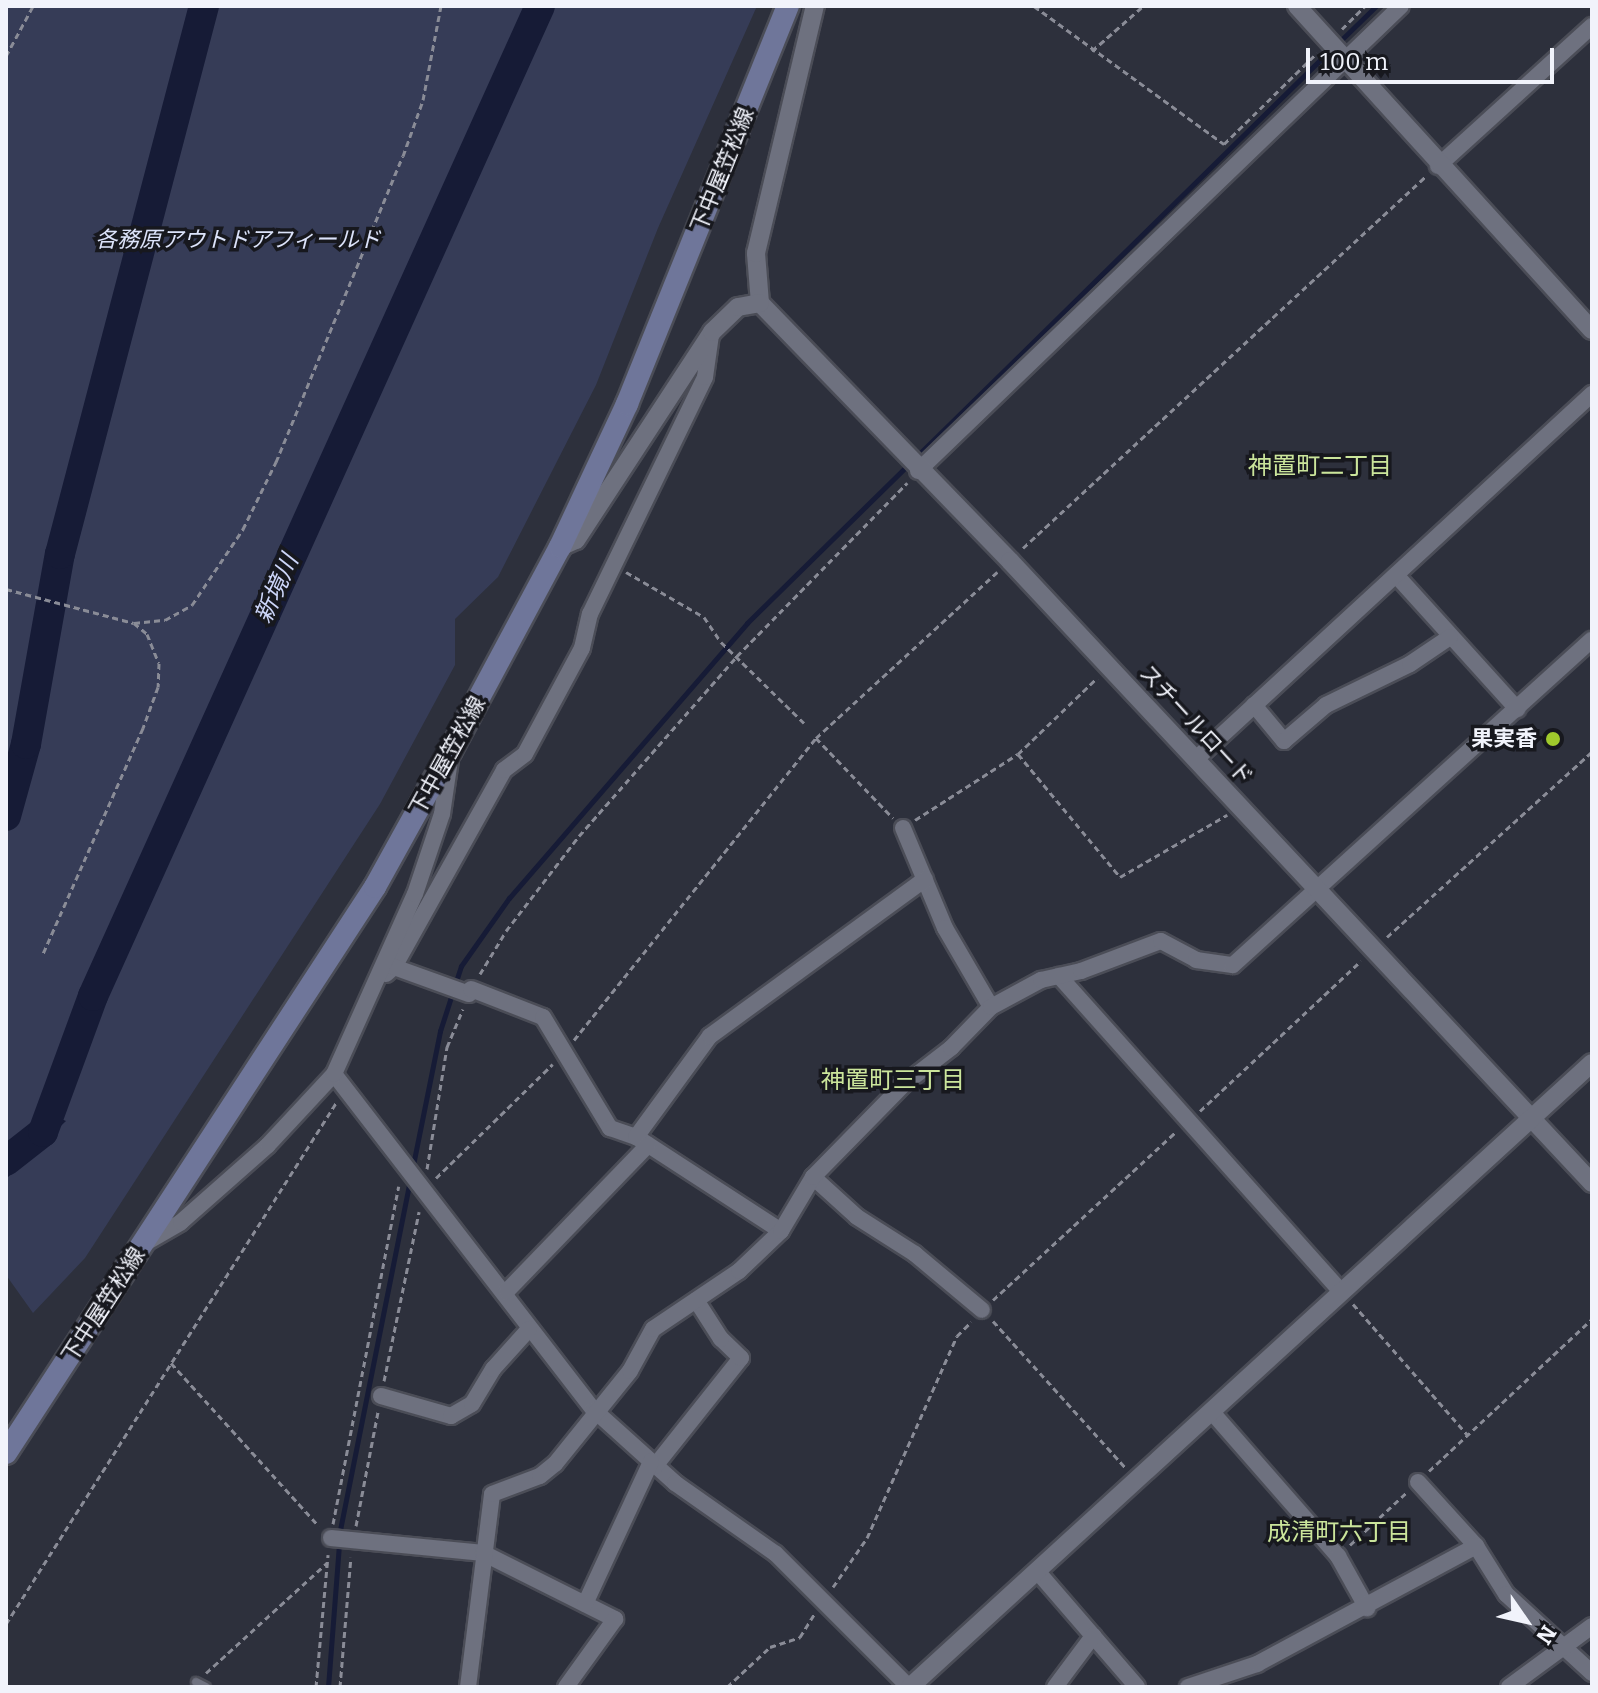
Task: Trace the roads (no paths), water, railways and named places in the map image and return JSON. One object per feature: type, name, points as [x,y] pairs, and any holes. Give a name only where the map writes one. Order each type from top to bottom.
[{"type":"main road","name":"下中屋笠松線","points":[[6,1453],[375,887],[451,750],[560,547],[627,404],[788,6]]},
{"type":"street","points":[[560,547],[576,540],[712,332],[738,307],[760,303],[756,253],[815,6]]},
{"type":"street","points":[[1297,6],[1438,166],[1592,330]]},
{"type":"street","points":[[918,471],[1401,6]]},
{"type":"street","points":[[1438,166],[1592,26]]},
{"type":"street","name":"スチールロード","points":[[760,303],[904,457],[1010,561],[1592,1183]]},
{"type":"street","points":[[369,988],[394,967],[504,770],[525,754],[582,648],[590,614],[705,377],[712,332]]},
{"type":"street","points":[[1196,759],[1592,394]]},
{"type":"street","points":[[1396,575],[1517,709]]},
{"type":"street","points":[[1254,705],[1284,741],[1326,705],[1410,664],[1450,637]]},
{"type":"street","points":[[468,1687],[492,1494],[540,1476],[590,1422],[594,1410],[630,1371],[653,1329],[739,1271],[781,1231],[813,1177],[903,1085],[951,1048],[991,1007],[1041,980],[1161,941],[1196,960],[1233,965],[1592,640]]},
{"type":"street","points":[[142,1245],[181,1222],[268,1145],[334,1074],[369,988],[415,894],[442,814],[451,750]]},
{"type":"street","points":[[903,828],[945,928],[991,1007]]},
{"type":"street","points":[[507,1291],[642,1141],[710,1036],[925,879]]},
{"type":"street","points":[[394,967],[543,1017],[610,1128],[642,1141],[781,1231]]},
{"type":"street","points":[[1059,976],[1342,1292]]},
{"type":"street","points":[[334,1074],[412,1178],[507,1291],[529,1329],[594,1410],[653,1464],[776,1554],[824,1600],[844,1627],[910,1687],[1592,1063]]},
{"type":"street","points":[[813,1177],[857,1217],[915,1254],[982,1310]]},
{"type":"street","points":[[585,1604],[653,1464],[741,1358],[721,1339],[696,1300]]},
{"type":"street","points":[[381,1396],[451,1416],[472,1404],[493,1369],[529,1329]]},
{"type":"street","points":[[1211,1411],[1338,1556],[1367,1608]]},
{"type":"street","points":[[1418,1482],[1476,1546],[1506,1594],[1592,1676],[1585,1687]]},
{"type":"street","points":[[337,1539],[483,1553],[615,1619],[566,1687]]},
{"type":"street","points":[[1188,1687],[1257,1664],[1367,1608],[1476,1546]]},
{"type":"street","points":[[1037,1571],[1137,1687]]},
{"type":"street","points":[[1509,1687],[1565,1650],[1592,1626]]},
{"type":"street","points":[[1055,1687],[1093,1636]]},
{"type":"lane","points":[[196,1682],[206,1687]]},
{"type":"waterway","name":"新境川","points":[[6,816],[26,744],[60,554],[204,6]]},
{"type":"waterway","name":"新境川","points":[[6,1161],[43,1132],[93,996],[540,6]]},
{"type":"waterway","points":[[1338,43],[1376,6]]},
{"type":"waterway","points":[[412,1170],[440,1031],[461,966],[509,898],[747,623],[1330,50]]},
{"type":"waterway","points":[[328,1687],[340,1530],[410,1179]]},
{"type":"place","name":"果実香","points":[[1553,739]]},
{"type":"district","name":"神置町二丁目","points":[[1320,467]]},
{"type":"district","name":"神置町三丁目","points":[[893,1081]]},
{"type":"district","name":"成清町六丁目","points":[[1339,1533]]},
{"type":"park label","name":"各務原アウトドアフィールド","points":[[238,240]]}]
